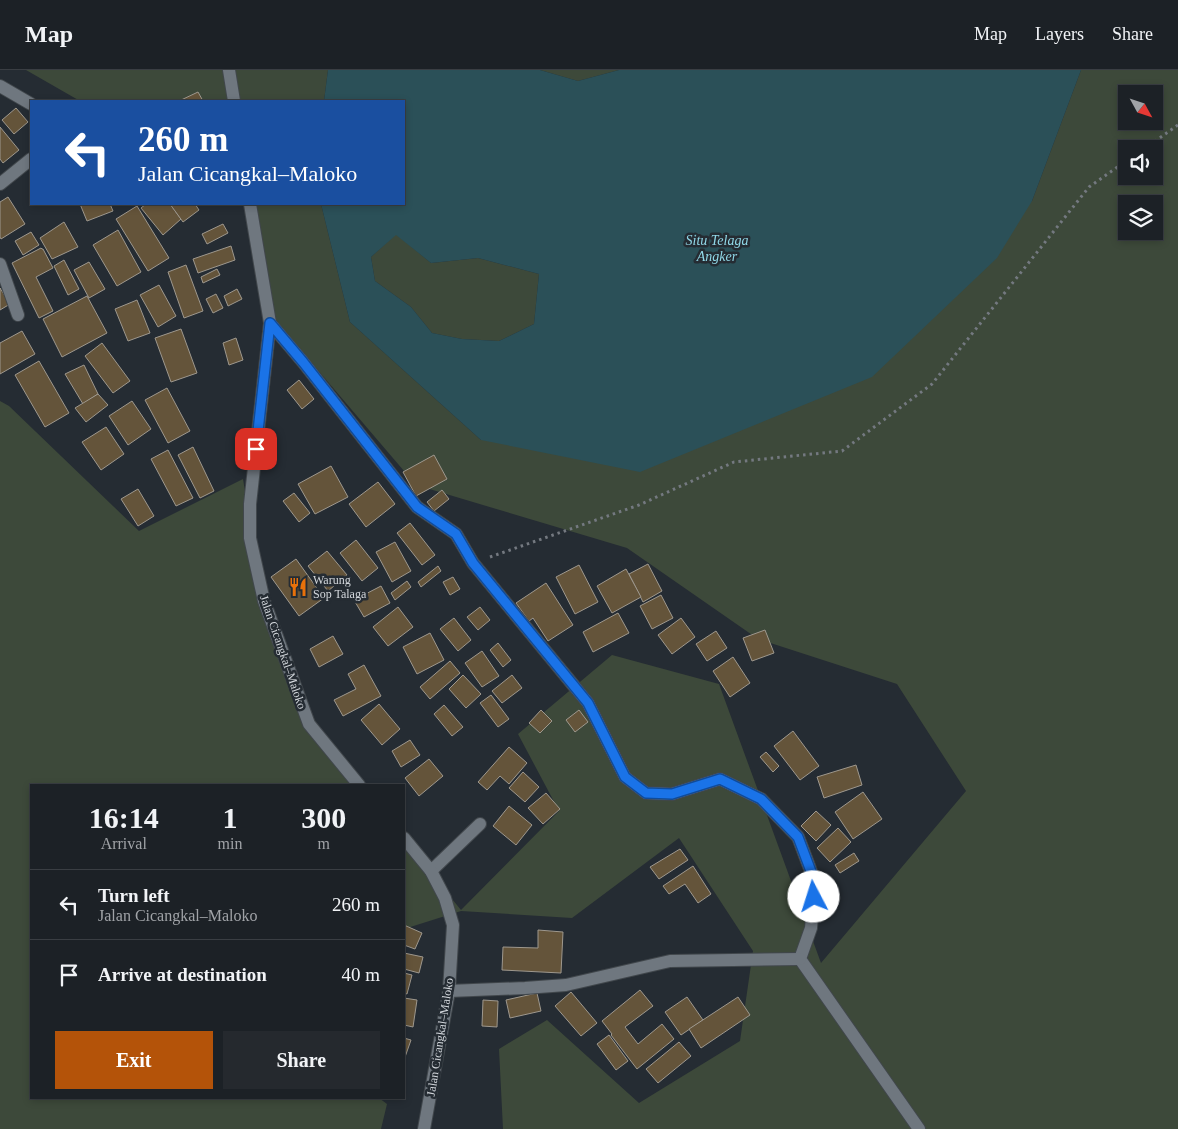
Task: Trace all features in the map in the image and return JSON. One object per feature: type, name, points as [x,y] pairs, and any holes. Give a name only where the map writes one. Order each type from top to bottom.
[{"type":"street","points":[[229,70],[234,100]]},
{"type":"street","points":[[0,86],[30,103]]},
{"type":"street","points":[[0,184],[30,159]]},
{"type":"street","name":"Jalan Cicangkal–Maloko","points":[[250,205],[270,323],[250,504],[250,538],[264,601],[309,724],[358,784]]},
{"type":"street","points":[[0,264],[18,316]]},
{"type":"street","points":[[270,323],[417,507],[456,534],[473,563],[588,703],[625,777],[646,793],[672,794],[720,779],[761,799],[798,837],[815,882],[811,928],[800,959]]},
{"type":"street","points":[[430,871],[480,824]]},
{"type":"street","name":"Jalan Cicangkal–Maloko","points":[[405,839],[430,871],[445,898],[452,925],[449,991],[424,1129]]},
{"type":"street","points":[[449,991],[566,985],[670,961],[800,959]]},
{"type":"street","points":[[800,959],[919,1129]]},
{"type":"path","points":[[1157,140],[1178,125]]},
{"type":"path","points":[[473,563],[639,505],[734,462],[842,451],[932,384],[1088,187],[1118,166]]},
{"type":"green space","points":[[26,70],[328,70],[324,100],[232,100],[231,98],[221,100],[78,100]]},
{"type":"green space","points":[[540,70],[619,70],[578,81]]},
{"type":"green space","points":[[1081,70],[1178,70],[1178,1129],[503,1129],[499,1049],[547,1020],[639,1103],[740,1041],[753,951],[679,838],[572,918],[461,911],[405,929],[405,841],[461,910],[559,811],[518,734],[612,655],[719,684],[821,963],[966,791],[897,684],[758,639],[627,548],[416,485],[275,320],[252,205],[321,205],[350,322],[481,440],[1032,201]]},
{"type":"green space","points":[[396,234],[431,263],[478,258],[539,274],[534,324],[499,341],[462,339],[432,333],[411,307],[375,281],[371,257]]},
{"type":"green space","points":[[0,401],[9,406],[139,531],[243,479],[267,627],[310,723],[359,784],[30,784],[30,1099],[380,1099],[387,1104],[381,1129],[0,1129]]},
{"type":"water","name":"Situ Telaga Angker","points":[[328,70],[540,70],[578,81],[619,70],[1081,70],[1032,201],[997,258],[872,377],[640,472],[481,440],[350,322],[321,205],[405,205],[405,100],[324,100]],"holes":[[[396,235],[431,263],[478,258],[539,274],[534,324],[499,341],[462,339],[432,333],[411,307],[375,281],[371,257]]]},
{"type":"building","points":[[198,92],[202,100],[181,100]]},
{"type":"building","points":[[16,108],[28,122],[14,134],[2,120]]},
{"type":"building","points":[[0,127],[19,150],[3,163],[0,159]]},
{"type":"building","points":[[8,197],[25,224],[1,239],[0,202]]},
{"type":"building","points":[[80,205],[110,205],[113,211],[87,221]]},
{"type":"building","points":[[145,205],[171,205],[181,219],[163,235],[141,208]]},
{"type":"building","points":[[171,205],[196,205],[199,210],[183,222]]},
{"type":"building","points":[[137,206],[169,258],[148,271],[116,219]]},
{"type":"building","points":[[64,222],[78,247],[52,259],[40,238]]},
{"type":"building","points":[[223,224],[228,233],[207,244],[202,234]]},
{"type":"building","points":[[118,230],[141,272],[117,286],[93,245]]},
{"type":"building","points":[[31,232],[39,245],[23,255],[15,241]]},
{"type":"building","points":[[231,246],[235,260],[198,273],[193,259]]},
{"type":"building","points":[[41,248],[53,268],[36,277],[53,311],[39,318],[12,263]]},
{"type":"building","points":[[64,260],[79,289],[68,295],[54,266]]},
{"type":"building","points":[[89,262],[105,289],[89,298],[74,270]]},
{"type":"building","points":[[186,265],[203,311],[184,318],[168,272]]},
{"type":"building","points":[[217,269],[220,275],[203,283],[201,277]]},
{"type":"building","points":[[159,285],[176,316],[158,327],[140,295]]},
{"type":"building","points":[[0,288],[10,304],[0,310]]},
{"type":"building","points":[[237,289],[242,299],[228,306],[224,296]]},
{"type":"building","points":[[216,294],[223,308],[213,313],[206,299]]},
{"type":"building","points":[[87,296],[107,333],[62,357],[43,319]]},
{"type":"building","points":[[137,300],[150,333],[128,341],[115,309]]},
{"type":"building","points":[[181,329],[197,373],[171,382],[155,338]]},
{"type":"building","points":[[22,331],[35,354],[0,374],[0,343]]},
{"type":"building","points":[[236,338],[243,360],[229,365],[223,343]]},
{"type":"building","points":[[102,343],[130,381],[113,393],[85,356]]},
{"type":"building","points":[[39,361],[69,413],[45,427],[15,375]]},
{"type":"building","points":[[84,365],[98,394],[83,404],[65,374]]},
{"type":"building","points":[[299,380],[314,399],[302,409],[287,390]]},
{"type":"building","points":[[167,388],[190,431],[168,443],[145,400]]},
{"type":"building","points":[[98,394],[108,405],[86,422],[75,408]]},
{"type":"building","points":[[132,401],[151,429],[128,445],[109,416]]},
{"type":"building","points":[[106,427],[124,454],[101,470],[82,442]]},
{"type":"building","points":[[193,447],[214,491],[200,498],[178,455]]},
{"type":"building","points":[[168,450],[193,498],[176,506],[151,459]]},
{"type":"building","points":[[434,455],[447,479],[416,496],[403,472]]},
{"type":"building","points":[[331,466],[348,497],[315,514],[298,484]]},
{"type":"building","points":[[378,482],[395,504],[366,527],[349,504]]},
{"type":"building","points":[[138,489],[154,516],[138,526],[121,499]]},
{"type":"building","points":[[442,490],[449,499],[434,511],[427,502]]},
{"type":"building","points":[[294,493],[310,513],[299,522],[283,501]]},
{"type":"building","points":[[410,523],[435,555],[422,565],[397,533]]},
{"type":"building","points":[[356,540],[378,568],[362,581],[340,553]]},
{"type":"building","points":[[395,542],[411,571],[392,582],[376,552]]},
{"type":"building","points":[[327,551],[347,575],[328,591],[308,566]]},
{"type":"building","name":"Warung Sop Talaga","points":[[296,559],[324,598],[299,616],[271,577]]},
{"type":"building","points":[[648,564],[662,591],[643,602],[629,574]]},
{"type":"building","points":[[579,565],[598,602],[575,614],[556,577]]},
{"type":"building","points":[[438,566],[441,571],[421,587],[418,582]]},
{"type":"building","points":[[626,569],[641,597],[612,613],[597,586]]},
{"type":"building","points":[[453,577],[460,589],[450,595],[443,582]]},
{"type":"building","points":[[407,581],[411,587],[395,600],[391,593]]},
{"type":"building","points":[[546,583],[573,625],[548,641],[533,618],[529,621],[516,603]]},
{"type":"building","points":[[381,586],[390,603],[364,617],[354,600]]},
{"type":"building","points":[[661,595],[673,618],[652,629],[640,606]]},
{"type":"building","points":[[398,607],[413,627],[388,646],[373,627]]},
{"type":"building","points":[[480,607],[490,620],[478,630],[467,617]]},
{"type":"building","points":[[618,613],[629,633],[593,652],[583,632]]},
{"type":"building","points":[[454,618],[471,640],[458,651],[440,629]]},
{"type":"building","points":[[681,618],[695,637],[672,654],[658,635]]},
{"type":"building","points":[[765,630],[774,653],[752,661],[743,638]]},
{"type":"building","points":[[716,631],[727,648],[707,661],[696,644]]},
{"type":"building","points":[[430,633],[444,660],[417,674],[403,647]]},
{"type":"building","points":[[333,636],[343,654],[319,667],[310,649]]},
{"type":"building","points":[[498,643],[511,660],[503,667],[490,650]]},
{"type":"building","points":[[482,651],[499,676],[482,687],[465,663]]},
{"type":"building","points":[[733,657],[750,683],[730,697],[713,671]]},
{"type":"building","points":[[450,661],[460,673],[430,699],[420,687]]},
{"type":"building","points":[[364,665],[381,696],[343,716],[334,700],[356,689],[348,674]]},
{"type":"building","points":[[463,675],[481,694],[466,708],[449,689]]},
{"type":"building","points":[[512,675],[522,688],[502,703],[492,691]]},
{"type":"building","points":[[491,695],[509,719],[498,727],[480,703]]},
{"type":"building","points":[[379,704],[400,729],[382,745],[361,720]]},
{"type":"building","points":[[444,705],[463,727],[452,736],[434,714]]},
{"type":"building","points":[[541,710],[552,721],[540,733],[529,723]]},
{"type":"building","points":[[579,710],[588,722],[575,732],[566,720]]},
{"type":"building","points":[[793,731],[819,766],[800,780],[774,746]]},
{"type":"building","points":[[410,740],[420,755],[401,767],[392,751]]},
{"type":"building","points":[[509,747],[527,763],[509,784],[500,776],[487,790],[478,782]]},
{"type":"building","points":[[766,752],[779,766],[773,772],[760,757]]},
{"type":"building","points":[[429,759],[443,776],[419,796],[405,778]]},
{"type":"building","points":[[856,765],[862,785],[824,798],[817,777]]},
{"type":"building","points":[[523,772],[539,787],[525,802],[509,788]]},
{"type":"building","points":[[863,792],[882,819],[853,839],[835,812]]},
{"type":"building","points":[[546,793],[560,809],[543,824],[528,808]]},
{"type":"building","points":[[509,806],[532,825],[516,845],[493,826]]},
{"type":"building","points":[[816,811],[831,825],[816,841],[801,826]]},
{"type":"building","points":[[838,828],[851,842],[830,862],[817,848]]},
{"type":"building","points":[[680,849],[688,860],[659,879],[650,867]]},
{"type":"building","points":[[854,853],[859,861],[840,873],[835,865]]},
{"type":"building","points":[[693,866],[711,894],[698,903],[685,884],[669,894],[663,886]]},
{"type":"building","points":[[405,925],[422,933],[415,949],[405,945]]},
{"type":"building","points":[[538,930],[563,932],[561,973],[502,970],[503,947],[538,948]]},
{"type":"building","points":[[405,953],[423,957],[419,973],[405,969]]},
{"type":"building","points":[[405,973],[412,975],[407,994],[405,993]]},
{"type":"building","points":[[640,990],[653,1006],[625,1027],[638,1044],[662,1024],[674,1039],[637,1069],[602,1021]]},
{"type":"building","points":[[571,992],[597,1023],[581,1036],[555,1006]]},
{"type":"building","points":[[537,993],[541,1011],[510,1018],[506,1000]]},
{"type":"building","points":[[687,997],[703,1020],[681,1035],[665,1012]]},
{"type":"building","points":[[738,997],[750,1015],[701,1048],[689,1029]]},
{"type":"building","points":[[405,998],[417,1000],[413,1027],[405,1025]]},
{"type":"building","points":[[483,1000],[498,1001],[497,1027],[482,1026]]},
{"type":"building","points":[[609,1035],[628,1061],[616,1070],[597,1044]]},
{"type":"building","points":[[405,1038],[411,1040],[405,1057]]},
{"type":"building","points":[[679,1042],[691,1056],[658,1083],[646,1069]]},
{"type":"place","name":"Warung Sop Talaga","points":[[298,587]]},
{"type":"route","points":[[256,449],[270,323],[417,507],[456,534],[473,563],[588,703],[625,777],[646,793],[672,794],[720,779],[761,799],[798,837],[815,882],[814,897]]}]
